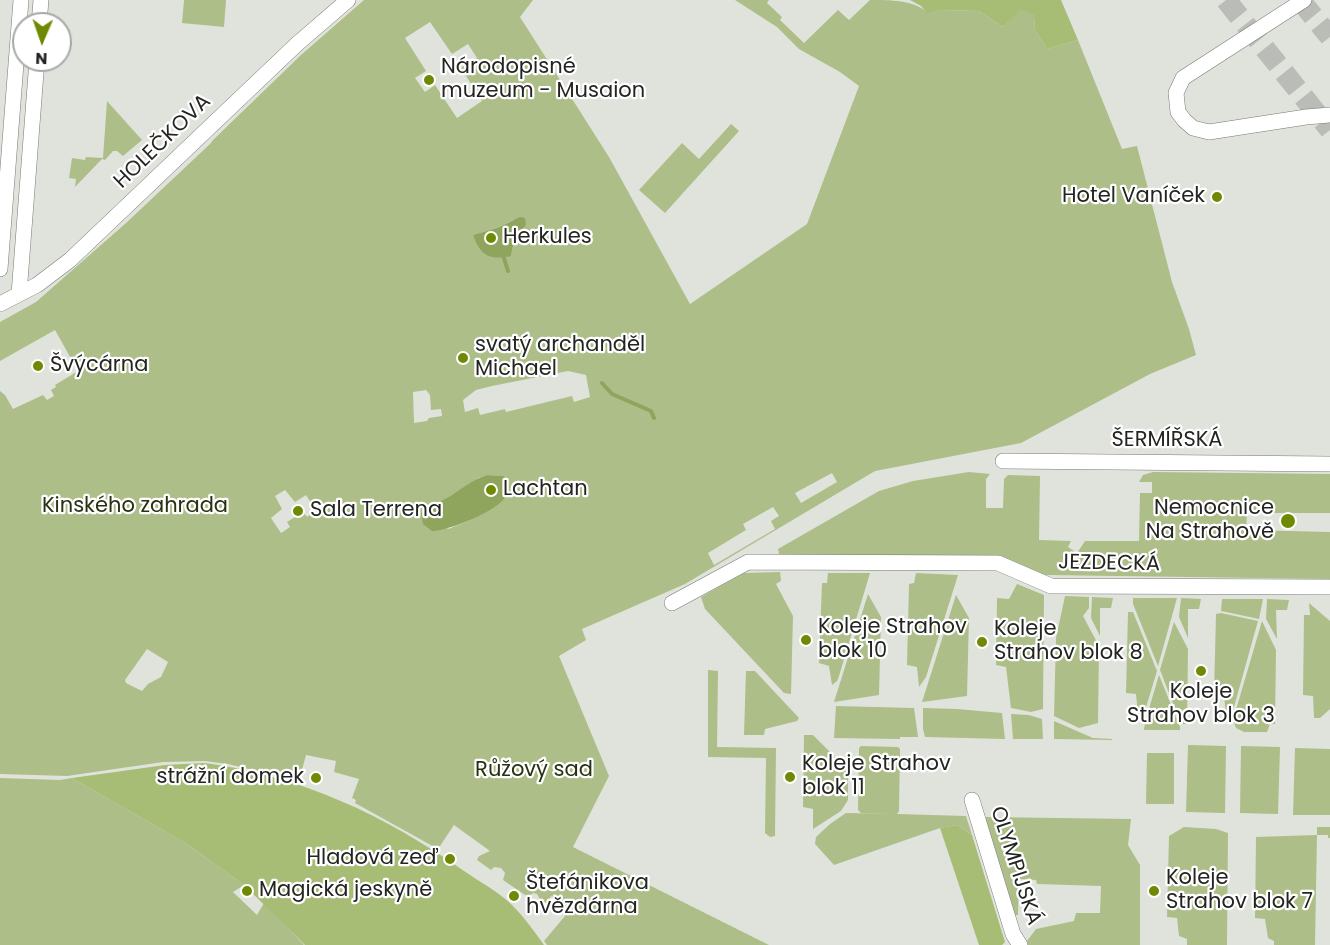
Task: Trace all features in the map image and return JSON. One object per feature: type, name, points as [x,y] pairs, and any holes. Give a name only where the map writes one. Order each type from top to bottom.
[{"type":"street","name":"HOLEČKOVA","points":[[0,304],[37,285],[70,260],[297,44],[348,0]]},
{"type":"street","points":[[1304,0],[1184,78],[1176,93],[1176,104],[1184,120],[1193,128],[1209,132],[1330,115]]},
{"type":"street","points":[[0,268],[19,72]]},
{"type":"street","points":[[19,294],[36,72]]},
{"type":"street","name":"ŠERMÍŘSKÁ","points":[[1003,461],[1330,464]]},
{"type":"street","name":"JEZDECKÁ","points":[[672,603],[748,562],[998,563],[1051,586],[1330,587]]},
{"type":"street","name":"OLYMPIJSKÁ","points":[[972,800],[1013,934],[1020,945]]},
{"type":"green space","points":[[184,0],[226,0],[224,27],[182,23]]},
{"type":"green space","name":"Kinského zahrada","points":[[364,0],[533,0],[520,17],[609,157],[690,304],[807,224],[859,86],[840,72],[799,49],[777,27],[735,0],[769,0],[767,3],[782,17],[780,20],[804,43],[838,10],[849,20],[870,0],[908,3],[927,12],[979,11],[1003,27],[1021,8],[1034,16],[1035,30],[1047,49],[1078,40],[1122,149],[1137,146],[1172,282],[1196,355],[1150,374],[1021,443],[875,471],[685,584],[582,629],[586,640],[559,656],[609,776],[573,847],[769,945],[547,945],[544,941],[565,916],[558,901],[551,896],[547,903],[542,903],[537,894],[533,893],[528,897],[503,880],[505,873],[501,868],[494,867],[491,870],[477,860],[479,856],[490,851],[454,825],[438,849],[355,803],[356,800],[352,798],[359,779],[334,772],[336,761],[306,755],[299,781],[228,764],[205,761],[163,762],[67,776],[0,774],[0,391],[13,409],[43,395],[47,400],[54,396],[51,390],[56,387],[55,385],[78,371],[55,330],[0,361],[0,322],[36,302],[126,223],[301,55]],"holes":[[[430,22],[452,54],[468,44],[477,58],[461,68],[482,101],[457,118],[435,85],[425,92],[415,78],[426,71],[405,38]],[[513,220],[526,225],[514,241],[511,256],[480,249],[473,235],[497,228]],[[568,371],[586,375],[590,397],[574,402],[572,396],[506,412],[505,409],[480,415],[478,408],[465,412],[463,400],[476,390]],[[426,390],[430,395],[431,410],[441,409],[442,416],[414,423],[413,392]],[[832,473],[837,482],[801,503],[795,493]],[[487,475],[502,476],[508,487],[506,495],[493,508],[448,529],[427,507],[443,501],[478,478]],[[285,490],[295,502],[306,495],[316,511],[307,517],[303,512],[287,522],[290,527],[281,533],[271,518],[282,509],[275,496]],[[773,507],[779,516],[771,521],[775,529],[714,565],[708,553],[746,530],[743,524]],[[147,649],[168,662],[161,677],[148,684],[142,691],[126,683],[125,680]]]},
{"type":"green space","points":[[107,101],[142,140],[123,156],[113,151],[75,187],[76,179],[69,178],[72,158],[85,160],[86,157],[103,158]]},
{"type":"green space","points":[[731,124],[739,131],[665,213],[639,190],[682,143],[699,159]]},
{"type":"green space","points":[[969,472],[990,474],[986,479],[986,508],[1003,508],[1004,479],[1008,475],[1040,476],[1039,540],[1071,541],[1068,547],[1077,553],[1085,541],[1139,541],[1140,493],[1152,493],[1152,482],[1139,482],[1143,475],[1153,472],[1330,474],[1330,513],[1247,513],[1246,530],[1330,532],[1330,579],[1045,575],[1025,568],[779,554],[778,549],[879,491],[913,481]]},
{"type":"green space","points":[[780,572],[781,581],[776,584],[793,616],[791,694],[784,693],[705,609],[701,597],[744,573]]},
{"type":"green space","points":[[828,573],[870,573],[839,676],[832,685],[829,666],[819,663],[822,583],[827,583]]},
{"type":"green space","points":[[916,573],[958,575],[926,677],[919,687],[917,667],[907,665],[909,584],[914,583]]},
{"type":"green space","points":[[1017,584],[1044,595],[1043,709],[1031,712],[1011,708],[1006,667],[996,665],[997,598],[1009,599]]},
{"type":"green space","points":[[868,594],[881,617],[879,695],[834,702]]},
{"type":"green space","points":[[956,595],[969,618],[967,696],[922,702]]},
{"type":"green space","points":[[1065,596],[1089,597],[1089,608],[1083,616],[1099,646],[1098,723],[1079,728],[1054,716],[1056,638]]},
{"type":"green space","points":[[1092,597],[1113,598],[1111,608],[1100,608],[1100,636],[1091,618]]},
{"type":"green space","points":[[1133,598],[1177,598],[1158,666],[1133,604]]},
{"type":"green space","points":[[1181,598],[1201,599],[1199,609],[1188,609],[1188,638],[1179,617]]},
{"type":"green space","points":[[1222,599],[1263,599],[1259,619],[1221,611]]},
{"type":"green space","points":[[1267,599],[1289,600],[1287,610],[1276,610],[1277,639],[1266,619]]},
{"type":"green space","points":[[1309,603],[1330,621],[1330,709],[1320,718],[1314,718],[1313,696],[1303,695],[1304,615],[1310,615]]},
{"type":"green space","points":[[1128,612],[1133,612],[1157,671],[1144,714],[1138,714],[1136,694],[1126,693]]},
{"type":"green space","points":[[1221,613],[1258,621],[1232,714],[1226,715],[1224,695],[1214,694],[1216,614]]},
{"type":"green space","points":[[1262,621],[1276,650],[1275,724],[1270,724],[1267,732],[1244,732],[1236,728],[1233,720]]},
{"type":"green space","points":[[1174,622],[1188,649],[1187,724],[1181,724],[1160,670]]},
{"type":"green space","points":[[708,670],[718,671],[717,747],[776,748],[775,836],[770,837],[765,833],[766,758],[708,757]]},
{"type":"green space","points":[[746,671],[755,671],[799,718],[797,721],[765,729],[764,735],[744,735]]},
{"type":"green space","points":[[1159,675],[1180,727],[1180,730],[1144,730]]},
{"type":"green space","points":[[836,706],[914,708],[918,737],[834,738]]},
{"type":"green space","points":[[923,708],[1002,713],[1005,739],[925,737]]},
{"type":"green space","points":[[1011,714],[1029,715],[1042,719],[1043,739],[1013,739]]},
{"type":"green space","points":[[1054,721],[1093,738],[1112,740],[1054,739]]},
{"type":"green space","points":[[804,735],[813,735],[848,770],[848,800],[841,811],[813,829],[813,809],[803,807]]},
{"type":"green space","points":[[1188,745],[1226,746],[1225,813],[1186,812]]},
{"type":"green space","points":[[861,746],[898,747],[900,749],[899,811],[897,814],[966,816],[972,835],[957,825],[940,828],[834,865],[815,844],[816,837],[830,824],[846,813],[896,814],[861,813],[858,810],[859,748]]},
{"type":"green space","points":[[1241,746],[1280,747],[1278,814],[1240,813]]},
{"type":"green space","points":[[1295,748],[1330,749],[1330,815],[1293,815]]},
{"type":"green space","points":[[1147,753],[1174,753],[1174,804],[1146,804]]},
{"type":"green space","points":[[0,778],[60,780],[72,778],[187,844],[244,885],[233,892],[257,915],[264,903],[304,945],[0,945]]},
{"type":"green space","points":[[985,817],[1131,819],[1128,845],[1140,865],[1140,945],[1028,945],[1027,941],[1036,929],[1074,921],[1076,913],[1100,913],[1101,886],[1037,884],[1036,880],[1019,879],[1018,915],[1014,915]]},
{"type":"green space","points":[[1184,827],[1216,829],[1228,833],[1227,945],[1187,945],[1187,939],[1179,936],[1177,918],[1167,917],[1169,836]]},
{"type":"green space","points":[[1317,827],[1330,827],[1330,838],[1328,835],[1317,835]]},
{"type":"green space","points":[[1317,835],[1315,945],[1274,945],[1274,941],[1268,938],[1265,919],[1255,918],[1256,837]]},
{"type":"shaded area","points":[[910,0],[1061,0],[1078,40],[1047,49],[1035,30],[1034,16],[1021,9],[1003,27],[979,11],[941,10],[927,13],[921,6]]},
{"type":"shaded area","points":[[520,217],[525,218],[526,225],[514,241],[511,256],[492,257],[479,248],[473,235],[497,228]]},
{"type":"shaded area","points":[[487,475],[503,476],[509,486],[507,495],[498,504],[470,520],[441,530],[432,531],[423,524],[421,514],[426,508]]},
{"type":"shaded area","points":[[204,763],[274,777],[341,801],[373,816],[434,851],[501,896],[521,914],[544,945],[305,945],[244,885],[187,844],[72,778],[165,765]]},
{"type":"shaded area","points":[[957,825],[972,835],[1005,942],[1002,945],[979,945],[940,828]]},
{"type":"waterway","points":[[503,255],[508,271]]},
{"type":"waterway","points":[[602,383],[612,394],[651,411],[654,418]]},
{"type":"tunnel","points":[[1226,0],[1330,130]]},
{"type":"tunnel","points":[[1300,0],[1330,37]]},
{"type":"place","name":"Národopisné muzeum - Musaion","points":[[429,80]]},
{"type":"place","name":"Hotel Vaníček","points":[[1217,197]]},
{"type":"place","name":"Herkules","points":[[491,238]]},
{"type":"place","name":"svatý archanděl Michael","points":[[463,358]]},
{"type":"place","name":"Švýcárna","points":[[38,366]]},
{"type":"place","name":"Lachtan","points":[[491,490]]},
{"type":"place","name":"Sala Terrena","points":[[298,511]]},
{"type":"place","name":"Nemocnice Na Strahově","points":[[1288,521]]},
{"type":"place","name":"Koleje Strahov blok 10","points":[[806,640]]},
{"type":"place","name":"Koleje Strahov blok 8","points":[[982,642]]},
{"type":"place","name":"Koleje Strahov blok 3","points":[[1201,671]]},
{"type":"place","name":"Koleje Strahov blok 11","points":[[790,777]]},
{"type":"place","name":"strážní domek","points":[[316,778]]},
{"type":"place","name":"Hladová zeď","points":[[450,859]]},
{"type":"place","name":"Magická jeskyně","points":[[247,891]]},
{"type":"place","name":"Koleje Strahov blok 7","points":[[1154,891]]},
{"type":"place","name":"Štefánikova hvězdárna","points":[[514,896]]},
{"type":"park label","name":"Růžový sad","points":[[534,771]]}]
